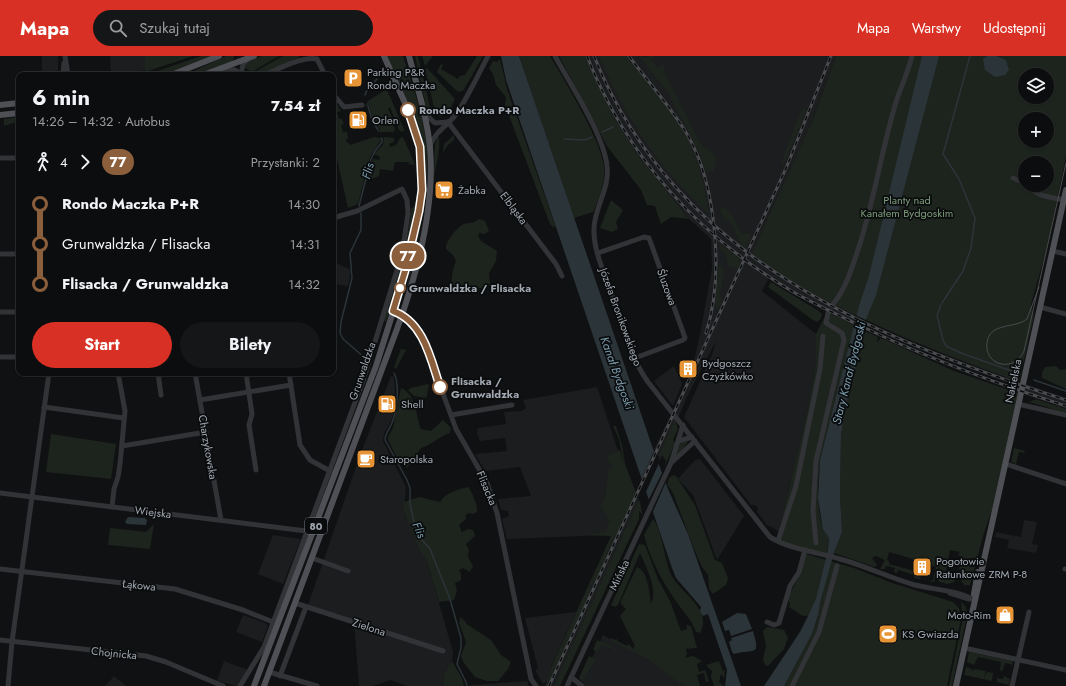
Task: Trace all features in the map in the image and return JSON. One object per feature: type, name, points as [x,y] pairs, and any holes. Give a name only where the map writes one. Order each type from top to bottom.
[{"type":"main road","points":[[179,72],[219,56]]},
{"type":"main road","points":[[211,72],[254,56]]},
{"type":"main road","name":"Grunwaldzka","points":[[254,686],[269,651],[376,366],[393,311],[419,211],[423,174],[420,147],[415,126],[384,56]]},
{"type":"main road","name":"Grunwaldzka","points":[[264,686],[403,314],[414,275],[430,184],[430,147],[424,113],[409,56]]},
{"type":"main road","points":[[0,105],[16,103]]},
{"type":"main road","points":[[0,115],[16,113]]},
{"type":"main road","name":"Nakielska","points":[[956,686],[974,600],[974,587],[981,565],[1006,464],[1066,190]]},
{"type":"street","points":[[63,72],[65,56],[68,72]]},
{"type":"street","name":"Grunwaldzka","points":[[430,147],[435,134],[457,112],[488,56]]},
{"type":"street","name":"Józefa Bronikowskiego","points":[[555,56],[597,133],[607,160],[607,183],[594,225],[598,253],[635,358],[644,375],[768,535],[778,541],[804,550],[836,558],[894,579],[949,592],[962,593],[974,600]]},
{"type":"street","points":[[834,303],[842,292],[860,244],[874,194],[896,102],[912,56]]},
{"type":"street","points":[[272,72],[301,59],[310,57],[317,59],[323,72]]},
{"type":"street","points":[[241,72],[242,64],[248,58]]},
{"type":"street","points":[[221,68],[235,70],[238,72]]},
{"type":"street","points":[[336,98],[344,107],[362,105]]},
{"type":"street","points":[[424,113],[428,119],[435,123],[448,122]]},
{"type":"street","name":"Elbląska","points":[[448,122],[556,264],[562,276]]},
{"type":"street","points":[[0,158],[16,158]]},
{"type":"street","points":[[1013,178],[1018,180]]},
{"type":"street","points":[[240,686],[259,657],[363,381],[403,248],[409,207],[402,189],[353,212],[336,217]]},
{"type":"street","points":[[1034,192],[1044,196],[1064,200]]},
{"type":"street","name":"Śluzowa","points":[[598,253],[648,236],[683,332],[685,338],[683,340],[635,358]]},
{"type":"street","points":[[1053,251],[1066,254]]},
{"type":"street","points":[[0,254],[16,254]]},
{"type":"street","points":[[1040,307],[1066,314]]},
{"type":"street","points":[[393,311],[403,314]]},
{"type":"street","points":[[0,312],[16,312]]},
{"type":"street","points":[[816,543],[813,511],[816,460],[844,340],[842,333],[826,323],[828,313]]},
{"type":"street","name":"Flisacka","points":[[403,314],[423,339],[462,441],[487,483],[497,513],[531,679],[536,686]]},
{"type":"street","points":[[778,541],[796,486],[820,369],[823,336]]},
{"type":"street","points":[[0,358],[16,357]]},
{"type":"street","points":[[8,686],[12,642],[49,376]]},
{"type":"street","points":[[112,507],[122,446],[125,405],[119,376]]},
{"type":"street","points":[[158,376],[161,395]]},
{"type":"street","name":"Charzykowska","points":[[196,376],[221,520]]},
{"type":"street","points":[[246,376],[252,414],[249,425],[256,470]]},
{"type":"street","points":[[290,376],[300,445],[310,460],[330,471]]},
{"type":"street","points":[[200,400],[291,385]]},
{"type":"street","points":[[1018,404],[1066,415]]},
{"type":"street","points":[[451,415],[512,405]]},
{"type":"street","points":[[44,407],[124,418]]},
{"type":"street","name":"Mińska","points":[[567,686],[670,466],[683,425]]},
{"type":"street","points":[[122,446],[206,432]]},
{"type":"street","points":[[679,441],[694,439]]},
{"type":"street","name":"Mińska","points":[[670,466],[694,439]]},
{"type":"street","points":[[1006,464],[1066,484]]},
{"type":"street","name":"Wiejska","points":[[0,493],[306,531]]},
{"type":"street","points":[[767,622],[774,625],[779,623],[790,586],[799,572],[804,550]]},
{"type":"street","points":[[312,558],[348,571]]},
{"type":"street","points":[[792,686],[819,632],[837,566]]},
{"type":"street","name":"Łąkowa","points":[[0,569],[175,589],[243,610],[273,622]]},
{"type":"street","name":"Zielona","points":[[295,603],[443,651]]},
{"type":"street","points":[[280,676],[306,606]]},
{"type":"street","points":[[1012,686],[1029,612]]},
{"type":"street","name":"Chojnicka","points":[[0,640],[146,656],[166,662],[223,686]]},
{"type":"street","points":[[964,648],[1066,670]]},
{"type":"street","points":[[269,672],[317,686]]},
{"type":"street","points":[[571,677],[582,686]]},
{"type":"shaded area","points":[[42,56],[58,56],[58,72],[42,72]]},
{"type":"shaded area","points":[[110,56],[145,56],[145,70],[137,72],[111,72]]},
{"type":"shaded area","points":[[585,56],[836,56],[812,122],[791,281],[854,314],[854,325],[793,294],[769,278],[762,291],[816,334],[816,363],[807,412],[779,531],[767,525],[757,512],[758,508],[755,505],[751,505],[684,417],[712,355],[716,341],[687,397],[659,463],[654,450],[692,370],[712,268],[711,239],[689,219],[640,158],[615,120]]},
{"type":"shaded area","points":[[336,263],[351,270],[348,286],[336,284]]},
{"type":"shaded area","points":[[674,366],[682,384],[673,406],[654,381]]},
{"type":"shaded area","points":[[391,376],[394,377],[395,390],[393,415],[384,433],[383,441],[406,487],[404,511],[418,548],[427,561],[453,652],[452,661],[444,674],[443,686],[406,686],[391,680],[373,686],[359,686],[354,622],[308,605],[362,450]]},
{"type":"shaded area","points":[[1025,384],[1066,398],[1066,408],[1023,394]]},
{"type":"shaded area","points":[[597,387],[620,457],[620,488],[608,535],[507,539],[502,519],[509,516],[508,511],[501,510],[498,499],[531,496],[520,467],[485,471],[475,454],[507,451],[505,438],[480,441],[477,433],[478,428],[506,424],[504,412],[522,411],[526,408],[523,400]]},
{"type":"shaded area","points":[[700,459],[744,516],[717,560],[693,495],[678,479],[695,460]]},
{"type":"shaded area","points":[[634,488],[641,505],[554,686],[545,686],[548,680],[543,684],[535,670],[538,668],[525,618],[576,612],[549,671],[551,673]]},
{"type":"shaded area","points":[[1024,520],[1037,522],[1032,544],[1038,545],[1036,553],[1007,548],[1009,540],[995,537],[996,532],[1021,537]]},
{"type":"shaded area","points":[[273,535],[301,539],[283,584],[258,574]]},
{"type":"shaded area","points":[[243,615],[265,623],[268,626],[262,642],[236,632]]},
{"type":"shaded area","points":[[603,635],[646,658],[685,686],[587,686],[581,681]]},
{"type":"shaded area","points":[[224,661],[248,670],[237,686],[217,681]]},
{"type":"shaded area","points":[[114,676],[126,686],[105,686]]},
{"type":"shaded area","points":[[527,681],[529,686],[470,686],[470,685]]},
{"type":"green space","points":[[145,56],[193,56],[145,72]]},
{"type":"green space","points":[[201,56],[212,56],[170,72],[155,72]]},
{"type":"green space","points":[[226,56],[234,56],[233,61],[202,72],[191,72]]},
{"type":"green space","points":[[262,56],[279,56],[252,72],[244,67],[249,61]]},
{"type":"green space","points":[[283,56],[299,56],[299,58],[267,72],[254,72]]},
{"type":"green space","points":[[387,56],[403,56],[421,112],[427,148],[427,181],[425,181],[422,147],[414,117]]},
{"type":"green space","points":[[415,56],[418,56],[433,120],[428,115]]},
{"type":"green space","points":[[422,56],[433,56],[425,66]]},
{"type":"green space","points":[[477,56],[483,56],[463,91],[458,92],[437,72],[441,64],[443,65],[441,69],[458,79],[460,76],[465,75]]},
{"type":"green space","points":[[519,56],[550,56],[590,128],[602,157],[604,168],[604,179],[601,191],[593,212],[574,218]]},
{"type":"green space","points":[[559,56],[585,56],[615,120],[640,158],[689,219],[671,217],[661,224],[655,206],[647,205],[641,190],[607,146]]},
{"type":"green space","points":[[599,56],[627,56],[678,122],[694,154],[702,180],[709,214],[675,179],[645,141],[620,100]]},
{"type":"green space","points":[[639,56],[647,58],[650,56],[655,56],[651,60],[658,68],[663,64],[665,66],[664,71],[698,140],[716,158],[714,171],[706,172],[697,148],[667,91]]},
{"type":"green space","name":"Planty nad Kanałem Bydgoskim","points":[[836,56],[1066,56],[1066,156],[1047,248],[1031,304],[1034,316],[1019,382],[932,349],[847,311],[788,279],[752,254],[812,122]]},
{"type":"green space","points":[[500,59],[507,89],[555,225],[554,228],[550,224],[505,105],[506,97],[496,85],[493,74],[489,68],[493,61],[497,62]]},
{"type":"green space","points":[[427,68],[455,99],[450,109],[441,116],[436,116],[425,69]]},
{"type":"green space","points":[[385,90],[388,92],[404,129],[403,132],[399,130],[390,107],[388,109],[393,119],[395,130],[393,132],[377,132],[380,130],[373,120],[369,105],[365,106],[368,101]]},
{"type":"green space","points":[[336,102],[341,111],[337,112],[339,119],[342,119],[344,124],[341,125],[343,132],[347,132],[347,143],[350,145],[374,137],[382,138],[370,157],[358,204],[348,208],[336,154]]},
{"type":"green space","points":[[802,108],[807,110],[783,166],[782,161]]},
{"type":"green space","points":[[16,117],[16,122],[4,126],[4,119]]},
{"type":"green space","points":[[438,135],[439,150],[433,177],[435,145]]},
{"type":"green space","points":[[454,135],[454,140],[447,146],[443,153],[444,144]]},
{"type":"green space","points":[[384,137],[394,138],[394,142],[389,144],[390,147],[396,145],[400,138],[403,137],[414,162],[415,169],[414,165],[408,164],[409,162],[395,162],[393,171],[380,169],[379,176],[366,181],[373,159],[379,160],[380,157],[374,154],[383,145]]},
{"type":"green space","points":[[418,186],[420,186],[406,254],[397,289],[386,322],[384,321],[409,227],[411,209],[415,205]]},
{"type":"green space","points":[[425,187],[427,187],[426,197],[415,259],[402,307],[414,255]]},
{"type":"green space","points":[[611,200],[623,210],[616,222],[618,229],[612,232],[600,228]]},
{"type":"green space","points":[[722,207],[731,214],[741,233],[751,234],[746,248],[743,247],[730,221],[725,219],[720,211]]},
{"type":"green space","points":[[479,219],[485,221],[489,231],[485,234],[479,233],[478,236],[481,241],[497,251],[496,261],[489,273],[490,284],[484,288],[466,285],[456,287],[453,285],[452,276],[456,261],[453,255],[446,249],[447,243],[458,228],[464,224],[477,221]]},
{"type":"green space","points":[[719,244],[740,259],[738,269],[728,266],[725,253],[720,250]]},
{"type":"green space","points":[[722,266],[724,271],[720,294],[722,304],[717,308],[715,305],[718,267]]},
{"type":"green space","points":[[771,282],[817,310],[822,314],[821,319],[817,322],[813,320],[768,287]]},
{"type":"green space","points":[[827,312],[855,325],[820,460],[818,500],[821,520],[829,538],[827,555],[780,542],[779,531],[807,412],[816,363],[816,334]]},
{"type":"green space","points":[[865,331],[878,337],[877,342],[881,338],[954,371],[1018,393],[992,510],[984,533],[970,585],[964,585],[961,580],[962,577],[959,575],[959,571],[962,570],[959,569],[962,557],[958,555],[960,552],[950,550],[945,578],[948,574],[953,574],[953,580],[956,573],[958,573],[954,582],[948,584],[939,582],[938,580],[940,565],[934,582],[928,581],[933,580],[936,567],[932,565],[931,569],[929,569],[930,564],[889,552],[887,560],[889,561],[889,564],[922,573],[920,579],[914,578],[914,575],[898,570],[897,573],[894,572],[895,568],[886,566],[885,569],[880,569],[885,560],[876,556],[872,558],[877,565],[875,567],[834,553],[842,532],[840,495],[841,435],[845,410]]},
{"type":"green space","points":[[401,349],[406,350],[396,369],[394,367]]},
{"type":"green space","points":[[1056,366],[1060,370],[1066,369],[1066,389],[1042,378],[1042,372],[1045,367]]},
{"type":"green space","points":[[428,384],[427,396],[425,398],[414,396],[408,390],[411,388]]},
{"type":"green space","points":[[401,388],[410,395],[413,400],[421,429],[431,431],[443,420],[451,428],[450,433],[421,448],[407,468],[399,462],[388,440],[393,428]]},
{"type":"green space","points":[[1036,399],[1066,409],[1066,413],[1029,402]]},
{"type":"green space","points":[[675,420],[678,429],[673,440],[675,443],[664,468],[666,461],[662,455],[661,457],[659,455]]},
{"type":"green space","points":[[613,426],[616,426],[622,445],[625,464],[636,493],[610,550],[614,534],[601,569],[590,586],[591,591],[547,686],[545,686],[550,673],[549,672],[611,536],[585,535],[606,532],[610,521],[600,506],[606,495],[608,471],[613,465],[608,460],[608,456],[620,450],[624,464],[619,439]]},
{"type":"green space","points":[[51,434],[116,444],[111,479],[46,472]]},
{"type":"green space","points":[[688,441],[684,448],[675,457],[679,444]]},
{"type":"green space","points":[[1014,448],[1025,451],[1024,453],[1019,452],[1016,464],[1011,462]]},
{"type":"green space","points":[[673,475],[676,476],[695,505],[715,560],[722,563],[728,578],[726,585],[713,594],[709,589],[708,575],[702,567],[673,493],[667,484],[669,478]]},
{"type":"green space","points":[[468,487],[477,506],[477,512],[473,514],[468,513],[465,516],[466,519],[459,525],[462,532],[468,529],[473,530],[475,536],[466,544],[469,550],[468,557],[473,566],[470,572],[463,568],[459,570],[461,580],[455,583],[457,591],[454,600],[439,602],[427,561],[418,548],[404,511],[404,502],[419,497],[440,502],[445,496],[456,490]]},
{"type":"green space","points":[[639,500],[643,515],[639,511],[639,519],[560,686],[554,686]]},
{"type":"green space","points":[[653,519],[659,531],[667,564],[673,578],[695,603],[703,617],[703,625],[700,633],[696,632],[690,620],[666,586],[653,561],[644,535]]},
{"type":"green space","points":[[154,524],[150,549],[108,545],[110,528],[146,532]]},
{"type":"green space","points":[[639,544],[645,545],[658,579],[670,601],[681,631],[687,629],[686,625],[691,626],[697,648],[686,649],[687,654],[685,658],[693,656],[702,661],[697,664],[699,672],[705,670],[709,681],[706,682],[704,673],[697,675],[700,686],[684,686],[646,658],[610,640],[611,638],[616,640],[618,638],[617,641],[627,646],[629,644],[634,650],[633,648],[635,646],[620,616],[626,609],[621,604],[621,601],[637,567],[646,578],[651,603],[653,598],[652,585],[648,571],[640,553],[618,605],[615,607],[611,605]]},
{"type":"green space","name":"KS Gwiazda","points":[[806,554],[854,568],[892,583],[953,602],[959,608],[961,619],[947,686],[784,686],[812,634],[818,615],[803,616],[789,607],[790,604],[788,598],[798,578]]},
{"type":"green space","points":[[961,602],[966,607],[967,616],[952,686],[949,686],[963,618]]},
{"type":"green space","points":[[460,618],[491,640],[501,655],[511,662],[508,669],[498,681],[487,681],[475,677],[463,662],[461,656],[466,642],[459,623]]},
{"type":"green space","points":[[767,627],[784,630],[788,638],[784,649],[768,666],[765,665],[763,659],[766,646],[763,631]]},
{"type":"green space","points":[[597,640],[614,648],[629,661],[616,650],[613,653],[614,649],[601,645],[598,652],[593,650]]},
{"type":"green space","points":[[969,652],[1012,661],[1013,665],[1005,663],[1002,672],[1000,670],[1001,662],[978,657],[974,665],[967,662]]},
{"type":"green space","points":[[589,656],[596,659],[582,681],[588,686],[586,686],[579,678]]},
{"type":"green space","points":[[452,661],[462,678],[464,686],[443,686],[444,674]]},
{"type":"green space","points":[[719,661],[723,671],[725,670],[724,678],[721,674],[719,682],[724,686],[714,686],[711,677],[712,671],[706,665]]},
{"type":"green space","points":[[966,667],[970,668],[969,671],[971,668],[973,671],[975,669],[986,671],[984,678],[987,672],[993,673],[992,681],[964,675]]},
{"type":"green space","points":[[1004,676],[1010,679],[1009,685],[997,682],[997,678],[1003,679]]},
{"type":"water","name":"Kanał Bydgoski","points":[[501,56],[519,56],[651,443],[668,489],[688,534],[741,686],[725,686],[727,670],[708,614],[703,616],[700,611],[701,607],[676,578],[672,568],[506,80]]},
{"type":"water","name":"Stary Kanał Bydgoski","points":[[922,56],[939,56],[876,295],[866,319],[865,331],[845,410],[841,435],[840,495],[842,532],[834,553],[812,634],[784,686],[764,686],[800,632],[816,599],[828,550],[829,538],[823,529],[818,499],[820,460],[859,306],[869,276]]},
{"type":"water","points":[[987,56],[996,56],[1006,60],[1009,70],[1005,75],[995,77],[985,70],[983,59]]},
{"type":"water","points":[[128,517],[145,518],[147,520],[146,525],[127,524],[125,522]]},
{"type":"water","points":[[737,613],[746,614],[752,629],[731,636],[729,630],[725,631],[722,622]]},
{"type":"water","points":[[753,631],[756,649],[734,654],[729,642],[732,640],[731,638]]},
{"type":"pier","points":[[855,315],[866,320],[866,331],[854,325]]},
{"type":"pier","points":[[655,449],[660,461],[645,494],[641,481]]},
{"type":"pier","points":[[663,471],[666,482],[651,516],[647,503]]},
{"type":"waterway","points":[[942,303],[963,271],[971,248],[975,218],[959,179],[943,154],[970,56]]},
{"type":"waterway","name":"Flis","points":[[365,95],[368,88],[377,79]]},
{"type":"waterway","name":"Flis","points":[[368,106],[372,120],[378,130]]},
{"type":"waterway","points":[[602,132],[613,127]]},
{"type":"waterway","points":[[564,139],[585,140],[592,137]]},
{"type":"waterway","name":"Flis","points":[[359,206],[371,159],[382,142],[382,138]]},
{"type":"waterway","name":"Flis","points":[[361,213],[361,230],[350,253],[352,278],[341,322],[340,333],[343,339],[365,358]]},
{"type":"waterway","points":[[941,305],[937,315],[943,340],[946,346],[961,353],[1020,374]]},
{"type":"waterway","name":"Flis","points":[[394,373],[397,384],[397,403],[393,420],[385,440],[407,480],[410,488],[410,504],[414,522],[422,540],[430,549],[450,599],[461,638],[461,648],[457,664],[467,686]]},
{"type":"waterway","points":[[1034,380],[1066,391]]},
{"type":"tunnel","points":[[828,313],[834,303]]},
{"type":"tram line","points":[[1039,287],[1027,319],[1022,322],[997,329],[989,336],[987,351],[990,357],[995,361],[1001,364],[1014,362],[1020,358],[1024,351],[1066,163]]},
{"type":"railway","points":[[587,56],[603,93],[622,127],[644,159],[669,190],[696,218],[725,244],[756,268],[790,290],[833,313],[884,337],[987,379],[1066,406]]},
{"type":"railway","points":[[594,56],[630,126],[675,187],[728,237],[788,280],[853,317],[922,348],[993,375],[1066,400]]},
{"type":"railway","points":[[629,56],[687,134],[697,155],[705,179],[711,205],[716,259],[712,311],[706,333]]},
{"type":"railway","points":[[549,686],[787,166],[831,56]]},
{"type":"bus line","name":"77","points":[[408,110],[415,126],[420,147],[423,180],[419,211],[405,271],[393,311],[403,314],[420,334],[427,347],[440,387]]},
{"type":"place","name":"Parking P&R Rondo Maczka","points":[[353,78]]},
{"type":"place","name":"Rondo Maczka P+R","points":[[408,110]]},
{"type":"place","name":"Orlen","points":[[358,120]]},
{"type":"place","name":"Żabka","points":[[444,190]]},
{"type":"place","name":"Grunwaldzka / Flisacka","points":[[400,288]]},
{"type":"place","name":"Bydgoszcz Czyżkówko","points":[[688,369]]},
{"type":"place","name":"Flisacka / Grunwaldzka","points":[[440,387]]},
{"type":"place","name":"Shell","points":[[387,404]]},
{"type":"place","name":"Staropolska","points":[[366,459]]},
{"type":"place","name":"Pogotowie Ratunkowe ZRM P-8","points":[[922,567]]},
{"type":"place","name":"Moto-Rim","points":[[1005,615]]},
{"type":"place","name":"KS Gwiazda","points":[[888,634]]}]
